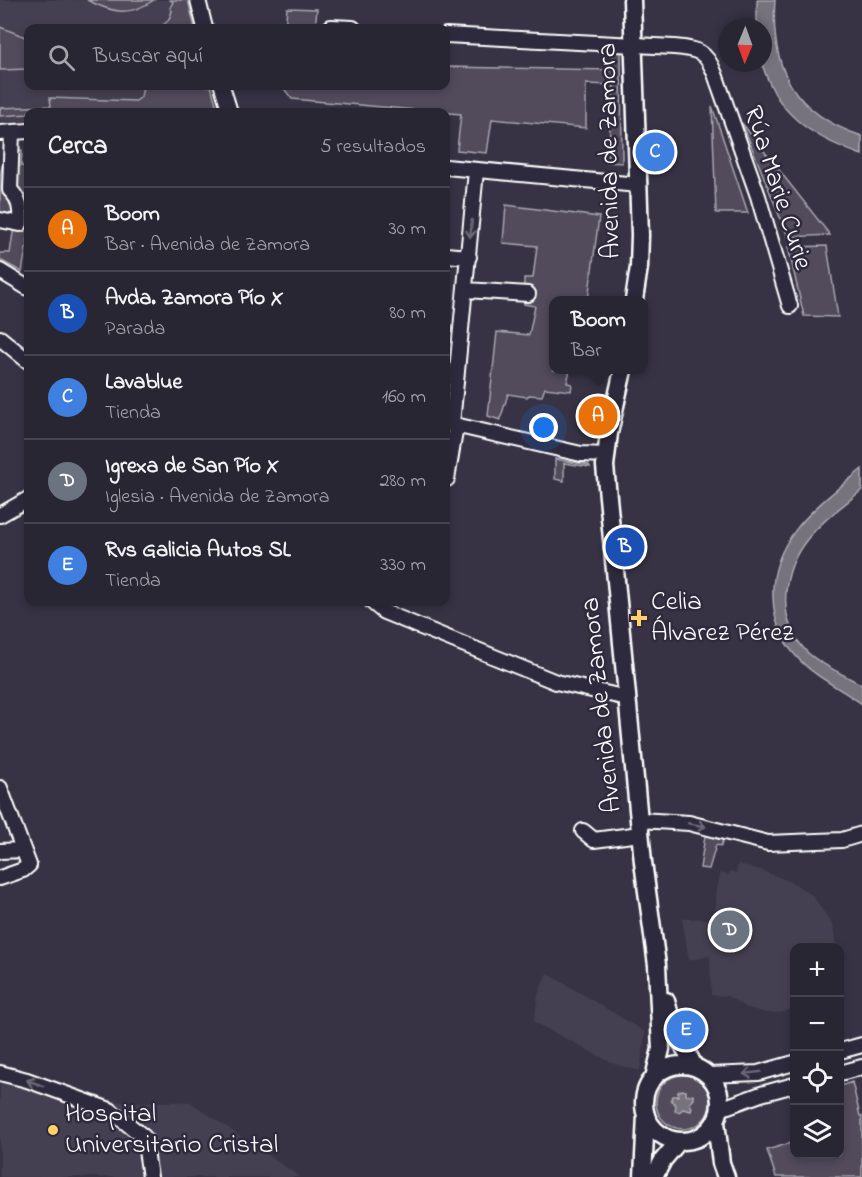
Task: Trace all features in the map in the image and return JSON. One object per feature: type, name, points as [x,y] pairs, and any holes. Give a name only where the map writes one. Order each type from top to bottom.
[{"type":"street","points":[[198,0],[204,24]]},
{"type":"street","name":"Avenida de Zamora","points":[[632,0],[640,235],[639,267],[635,296]]},
{"type":"street","name":"Rúa Marie Curie","points":[[450,35],[693,49],[705,55],[709,60],[758,196],[790,306]]},
{"type":"street","points":[[223,90],[229,108]]},
{"type":"street","points":[[0,220],[24,225],[17,196],[5,195],[6,132],[24,131]]},
{"type":"street","points":[[450,168],[638,184]]},
{"type":"street","points":[[476,171],[451,424],[581,454],[606,455]]},
{"type":"street","points":[[450,255],[469,257]]},
{"type":"street","points":[[1,272],[24,286]]},
{"type":"street","points":[[466,290],[528,294]]},
{"type":"street","points":[[0,338],[24,358]]},
{"type":"street","name":"Avenida de Zamora","points":[[622,374],[606,455],[606,484],[640,827],[657,965],[662,1049],[654,1078]]},
{"type":"street","points":[[0,515],[24,501]]},
{"type":"street","points":[[377,606],[384,612],[556,682],[627,698]]},
{"type":"street","points":[[0,788],[29,865],[0,878]]},
{"type":"street","points":[[583,831],[594,840],[640,827],[688,823],[768,843],[842,840],[862,834]]},
{"type":"street","points":[[0,851],[23,850]]},
{"type":"street","name":"Avenida de Zamora","points":[[657,965],[673,1026],[694,1066]]},
{"type":"street","points":[[844,1050],[862,1045]]},
{"type":"street","points":[[643,1177],[645,1095],[654,1078],[669,1066],[681,1064],[694,1066],[709,1075],[719,1091],[718,1115],[723,1170]]},
{"type":"street","points":[[709,1075],[758,1073],[790,1064]]},
{"type":"street","points":[[844,1072],[862,1067]]},
{"type":"street","points":[[0,1073],[27,1080],[110,1110],[144,1137],[150,1177]]},
{"type":"street","points":[[654,1177],[663,1160],[686,1141],[708,1131],[718,1115],[761,1094],[790,1085]]},
{"type":"street","points":[[646,1114],[656,1131],[667,1138],[686,1141],[723,1170]]},
{"type":"shaded area","points":[[0,0],[186,0],[193,24],[24,24],[24,90],[210,90],[216,108],[24,108],[24,122],[0,124]]},
{"type":"shaded area","points":[[87,0],[154,0],[137,9],[121,11],[105,8]]},
{"type":"shaded area","points":[[170,0],[188,0],[194,24],[164,24],[170,17],[173,2]]},
{"type":"shaded area","points":[[757,0],[775,0],[777,47],[782,68],[791,86],[819,115],[839,127],[862,136],[862,155],[809,130],[787,111],[778,99],[765,72],[772,72],[772,18],[757,18]]},
{"type":"shaded area","points":[[287,8],[317,9],[315,24],[285,24]]},
{"type":"shaded area","points":[[0,27],[24,36],[24,69],[0,70]]},
{"type":"shaded area","points":[[621,50],[622,163],[607,162],[614,85],[586,84],[586,128],[492,119],[487,153],[457,150],[461,114],[450,113],[450,108],[393,108],[292,99],[285,90],[450,90],[450,67],[614,70],[613,51]]},
{"type":"shaded area","points":[[142,90],[212,90],[217,108],[24,108],[24,114],[0,116],[0,108],[51,106],[50,98],[136,101],[141,97]]},
{"type":"shaded area","points":[[712,106],[748,213],[716,213]]},
{"type":"shaded area","points":[[742,123],[830,235],[788,237]]},
{"type":"shaded area","points":[[22,150],[24,260],[22,272],[0,260],[0,253],[10,253],[14,226],[0,223],[0,176],[5,151]]},
{"type":"shaded area","points":[[506,205],[599,217],[589,296],[549,296],[549,374],[569,374],[567,383],[572,384],[571,391],[545,388],[542,396],[529,395],[527,397],[508,394],[500,420],[488,416],[497,332],[529,335],[535,306],[524,304],[524,278],[533,278],[537,246],[503,243]]},
{"type":"shaded area","points":[[827,246],[838,317],[804,316],[788,247]]},
{"type":"shaded area","points":[[555,459],[590,467],[564,463],[564,481],[555,479]]},
{"type":"shaded area","points":[[862,469],[862,490],[823,522],[802,546],[789,575],[786,601],[790,624],[801,645],[819,662],[862,685],[862,704],[811,670],[791,650],[779,629],[773,598],[774,576],[789,540],[815,509]]},
{"type":"shaded area","points":[[705,836],[723,840],[721,846],[716,845],[709,869],[700,868]]},
{"type":"shaded area","points":[[738,864],[764,871],[795,884],[813,896],[833,926],[835,943],[790,943],[790,1010],[784,1012],[767,1013],[745,1007],[727,996],[711,995],[710,956],[689,960],[682,919],[715,919],[717,888],[721,873],[729,875],[730,871],[736,873]]},
{"type":"shaded area","points":[[547,973],[645,1032],[640,1071],[614,1064],[534,1022],[538,995]]},
{"type":"shaded area","points":[[0,1062],[119,1102],[190,1102],[300,1177],[0,1177]]},
{"type":"shaded area","points":[[678,1075],[688,1075],[698,1079],[706,1087],[710,1102],[706,1117],[698,1125],[688,1129],[678,1129],[668,1125],[660,1117],[656,1107],[656,1097],[660,1087],[668,1079]]},
{"type":"shaded area","points":[[852,1082],[860,1116],[862,1116],[862,1177],[776,1177],[767,1150],[790,1143],[790,1159],[844,1159],[844,1085]]},
{"type":"shaded area","points":[[682,1090],[686,1091],[686,1095],[693,1095],[694,1099],[690,1103],[691,1111],[683,1109],[679,1112],[675,1111],[676,1105],[671,1100]]},
{"type":"place","name":"Lavablue","points":[[655,152]]},
{"type":"place","name":"Boom","points":[[598,416]]},
{"type":"place","name":"Avda. Zamora Pío X","points":[[625,547]]},
{"type":"place","name":"Celia Álvarez Pérez","points":[[639,618]]},
{"type":"place","name":"Igrexa de San Pío X","points":[[730,930]]},
{"type":"place","name":"Rvs Galicia Autos SL","points":[[686,1030]]},
{"type":"place","name":"Hospital Universitario Cristal","points":[[53,1130]]}]
